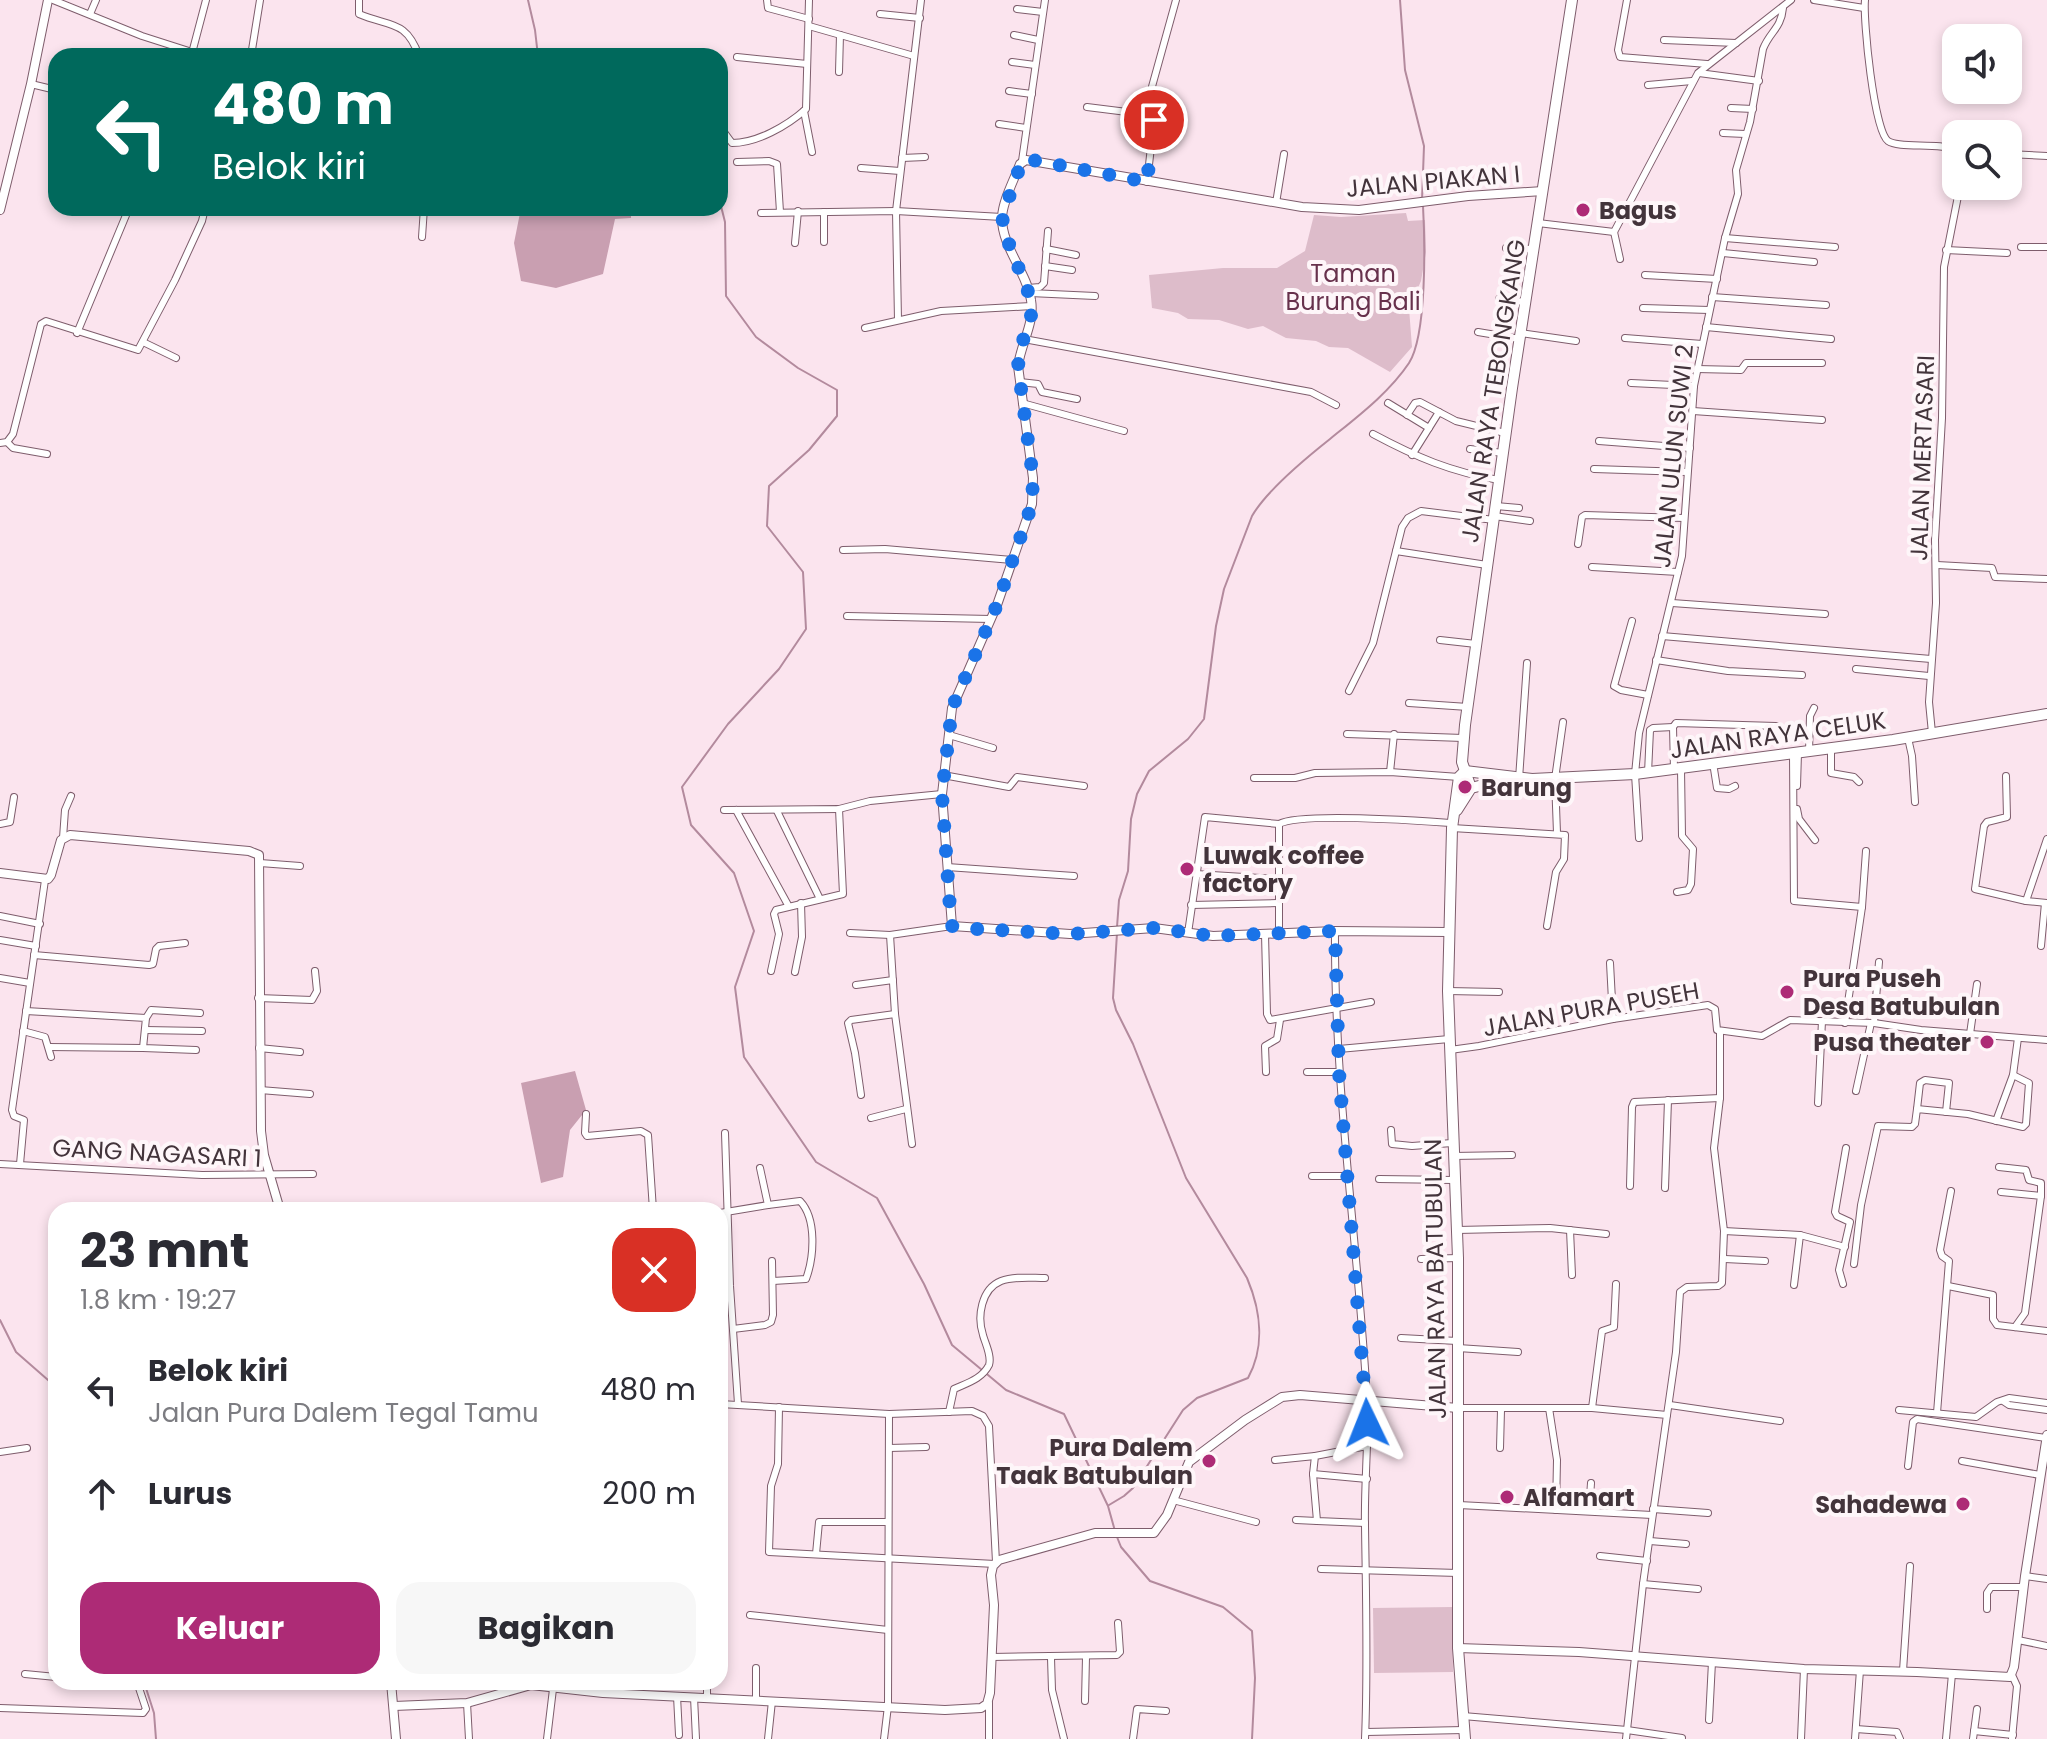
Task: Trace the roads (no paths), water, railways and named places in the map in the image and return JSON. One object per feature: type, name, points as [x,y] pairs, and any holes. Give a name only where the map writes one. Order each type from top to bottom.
[{"type":"main road","name":"JALAN RAYA TEBONGKANG","points":[[1471,788],[1462,774],[1463,738],[1505,433],[1572,0]]},
{"type":"main road","name":"JALAN RAYA CELUK","points":[[1462,774],[1555,779],[1648,773],[1908,738],[2047,714]]},
{"type":"main road","name":"JALAN RAYA BATUBULAN","points":[[1462,774],[1452,823],[1448,991],[1458,1258],[1458,1648],[1465,1734]]},
{"type":"main road","name":"JALAN RAYA CELUK","points":[[1471,788],[1516,779]]},
{"type":"main road","name":"JALAN RAYA BATUBULAN","points":[[1452,823],[1471,788]]},
{"type":"street","points":[[0,210],[5,171],[53,0],[175,48]]},
{"type":"street","points":[[90,14],[96,0]]},
{"type":"street","points":[[193,48],[206,0]]},
{"type":"street","points":[[252,48],[260,0]]},
{"type":"street","points":[[359,0],[359,14],[402,27],[415,48]]},
{"type":"street","points":[[767,0],[768,8],[840,35],[914,56]]},
{"type":"street","points":[[809,0],[804,111],[812,152]]},
{"type":"street","points":[[898,320],[896,211],[921,0]]},
{"type":"street","points":[[952,926],[942,794],[954,702],[991,619],[1028,520],[1033,494],[1018,366],[1032,306],[1002,217],[1022,161],[1045,0]]},
{"type":"street","points":[[1147,182],[1154,121],[1148,101],[1176,0]]},
{"type":"street","points":[[1627,0],[1618,50],[1620,57],[1707,64]]},
{"type":"street","points":[[1620,259],[1614,232],[1692,81],[1707,64],[1791,0]]},
{"type":"street","points":[[1814,0],[1865,4],[1874,98],[1884,137],[1892,143],[1942,146]]},
{"type":"street","name":"JALAN ULUN SUWI 2","points":[[1639,838],[1635,774],[1639,733],[1685,538],[1694,386],[1725,238],[1738,194],[1736,170],[1753,109],[1765,44],[1780,27],[1783,8]]},
{"type":"street","points":[[1017,9],[1043,12]]},
{"type":"street","points":[[880,14],[920,18]]},
{"type":"street","points":[[839,72],[840,35]]},
{"type":"street","points":[[1014,35],[1038,40]]},
{"type":"street","points":[[1664,40],[1736,43]]},
{"type":"street","points":[[737,57],[807,64]]},
{"type":"street","points":[[1012,62],[1035,65]]},
{"type":"street","points":[[1698,73],[1759,81]]},
{"type":"street","points":[[1648,85],[1692,81]]},
{"type":"street","points":[[31,84],[48,88]]},
{"type":"street","points":[[1009,91],[1032,94]]},
{"type":"street","points":[[1087,107],[1151,115]]},
{"type":"street","points":[[1731,108],[1753,109]]},
{"type":"street","points":[[728,138],[732,143],[757,137],[776,130],[804,111]]},
{"type":"street","points":[[999,124],[1026,128]]},
{"type":"street","points":[[1723,133],[1745,134]]},
{"type":"street","points":[[1276,203],[1284,154]]},
{"type":"street","points":[[2022,155],[2047,156]]},
{"type":"street","points":[[902,158],[925,157]]},
{"type":"street","name":"JALAN PIAKAN I","points":[[1022,161],[1032,160],[1276,203],[1342,210],[1543,191]]},
{"type":"street","points":[[737,162],[769,161],[777,164],[780,212]]},
{"type":"street","points":[[861,168],[900,171]]},
{"type":"street","name":"JALAN MERTASARI","points":[[1932,733],[1929,676],[1937,565],[1935,540],[1945,320],[1942,299],[1946,250],[1957,200]]},
{"type":"street","points":[[795,243],[798,211]]},
{"type":"street","points":[[761,213],[896,211],[1002,217]]},
{"type":"street","points":[[824,212],[824,242]]},
{"type":"street","points":[[77,333],[126,216]]},
{"type":"street","points":[[47,454],[13,448],[4,442],[13,434],[41,324],[46,321],[136,351],[175,280],[203,216]]},
{"type":"street","points":[[422,237],[423,216]]},
{"type":"street","points":[[1538,223],[1614,232]]},
{"type":"street","points":[[1029,290],[1043,285],[1048,231]]},
{"type":"street","points":[[1725,238],[1835,247]]},
{"type":"street","points":[[2021,247],[2047,247]]},
{"type":"street","points":[[1506,248],[1534,249]]},
{"type":"street","points":[[1046,249],[1076,255]]},
{"type":"street","points":[[1946,250],[2007,253]]},
{"type":"street","points":[[1723,253],[1814,262]]},
{"type":"street","points":[[1045,266],[1072,270]]},
{"type":"street","points":[[1645,275],[1717,279]]},
{"type":"street","points":[[1029,290],[1095,296]]},
{"type":"street","points":[[1712,297],[1826,305]]},
{"type":"street","points":[[1499,299],[1526,302]]},
{"type":"street","points":[[865,328],[941,311],[1032,306]]},
{"type":"street","points":[[1643,308],[1709,310]]},
{"type":"street","points":[[1706,327],[1831,339]]},
{"type":"street","points":[[1478,332],[1576,341]]},
{"type":"street","points":[[1625,338],[1702,344]]},
{"type":"street","points":[[1024,339],[1298,389],[1336,405]]},
{"type":"street","points":[[143,342],[176,358]]},
{"type":"street","points":[[1697,369],[1741,370],[1746,363],[1822,363]]},
{"type":"street","points":[[1020,382],[1036,383],[1042,392],[1077,399]]},
{"type":"street","points":[[1631,383],[1694,386]]},
{"type":"street","points":[[1407,415],[1418,402],[1456,421],[1505,433]]},
{"type":"street","points":[[1022,403],[1124,431]]},
{"type":"street","points":[[1388,403],[1429,428]]},
{"type":"street","points":[[1693,411],[1822,420]]},
{"type":"street","points":[[1412,455],[1439,412]]},
{"type":"street","points":[[1373,434],[1412,455],[1460,473],[1499,480]]},
{"type":"street","points":[[1599,441],[1690,448]]},
{"type":"street","points":[[1470,449],[1503,453]]},
{"type":"street","points":[[1594,469],[1687,472]]},
{"type":"street","points":[[1495,514],[1519,508]]},
{"type":"street","points":[[1349,691],[1373,643],[1402,527],[1408,518],[1421,511],[1495,514],[1530,521]]},
{"type":"street","points":[[1578,544],[1582,517],[1585,515],[1684,518]]},
{"type":"street","points":[[843,550],[885,549],[1012,560]]},
{"type":"street","points":[[1396,551],[1487,565]]},
{"type":"street","points":[[1937,565],[1993,568],[1995,577],[2047,579]]},
{"type":"street","points":[[1592,567],[1678,572]]},
{"type":"street","points":[[1672,603],[1825,614]]},
{"type":"street","points":[[847,616],[991,619]]},
{"type":"street","points":[[1632,621],[1614,686],[1648,695]]},
{"type":"street","points":[[1662,636],[1931,659]]},
{"type":"street","points":[[1440,640],[1476,644]]},
{"type":"street","points":[[1656,660],[1728,671],[1802,675]]},
{"type":"street","points":[[1516,779],[1527,663]]},
{"type":"street","points":[[1856,669],[1929,676]]},
{"type":"street","points":[[1409,703],[1468,707]]},
{"type":"street","points":[[1814,708],[1800,753],[1797,812],[1815,840]]},
{"type":"street","points":[[1557,833],[1555,779],[1563,722]]},
{"type":"street","points":[[1648,773],[1650,730],[1653,728],[1673,727],[1676,723],[1776,726]]},
{"type":"street","points":[[1673,727],[1682,836],[1693,849],[1689,889],[1677,892]]},
{"type":"street","points":[[1347,734],[1463,738]]},
{"type":"street","points":[[1390,772],[1394,734]]},
{"type":"street","points":[[949,735],[993,748]]},
{"type":"street","points":[[1908,738],[1915,802]]},
{"type":"street","points":[[1831,749],[1831,773],[1854,777],[1859,782]]},
{"type":"street","points":[[1800,753],[1794,901],[1862,907]]},
{"type":"street","points":[[1714,769],[1717,788],[1735,786]]},
{"type":"street","points":[[1254,778],[1295,778],[1315,773],[1462,774]]},
{"type":"street","points":[[943,775],[1009,787],[1017,777],[1084,786]]},
{"type":"street","points":[[2006,776],[2007,817],[1985,824],[1975,889],[2046,903],[2041,946]]},
{"type":"street","points":[[724,810],[839,809],[870,801],[942,794]]},
{"type":"street","points":[[20,1164],[24,1120],[14,1116],[12,1110],[45,880],[51,875],[63,838],[65,810],[71,796]]},
{"type":"street","points":[[0,824],[10,822],[14,797]]},
{"type":"street","points":[[771,971],[779,934],[774,913],[788,905],[843,893],[839,809]]},
{"type":"street","points":[[736,810],[788,905]]},
{"type":"street","points":[[777,811],[820,899]]},
{"type":"street","points":[[1188,933],[1205,817],[1279,824],[1289,820],[1343,818],[1452,823],[1557,833],[1565,836],[1565,855],[1556,872],[1547,926]]},
{"type":"street","points":[[1279,824],[1279,934]]},
{"type":"street","points":[[63,838],[76,835],[249,851],[259,855],[261,1131],[278,1202]]},
{"type":"street","points":[[2026,901],[2047,839]]},
{"type":"street","points":[[1845,1023],[1862,907],[1866,851]]},
{"type":"street","points":[[260,863],[300,866]]},
{"type":"street","points":[[947,867],[1074,876]]},
{"type":"street","points":[[0,873],[45,880]]},
{"type":"street","points":[[1196,874],[1278,879]]},
{"type":"street","points":[[795,972],[802,937],[801,903]]},
{"type":"street","points":[[1191,905],[1278,903]]},
{"type":"street","points":[[0,916],[40,924]]},
{"type":"street","points":[[850,933],[890,935],[952,926],[1070,934],[1154,928],[1213,936],[1335,931],[1448,932]]},
{"type":"street","points":[[1335,931],[1346,1176],[1367,1401],[1365,1735],[1465,1734]]},
{"type":"street","points":[[1265,934],[1267,1016],[1270,1020],[1371,1002]]},
{"type":"street","points":[[890,935],[895,1014],[912,1144]]},
{"type":"street","points":[[0,940],[36,946]]},
{"type":"street","points":[[34,955],[149,965],[153,964],[159,946],[185,943]]},
{"type":"street","points":[[1856,1091],[1872,1023],[1879,962]]},
{"type":"street","points":[[1610,963],[1613,1019]]},
{"type":"street","points":[[258,998],[312,1000],[317,991],[315,971]]},
{"type":"street","points":[[0,978],[30,983]]},
{"type":"street","points":[[856,985],[893,980]]},
{"type":"street","points":[[1970,1034],[1977,984]]},
{"type":"street","points":[[1448,991],[1499,992]]},
{"type":"street","name":"JALAN PURA PUSEH","points":[[1339,1049],[1449,1044],[1479,1046],[1613,1019],[1708,1005],[1714,1006],[1715,1027],[1720,1031],[1762,1036],[1785,1020],[1872,1023],[2047,1040]]},
{"type":"street","points":[[143,1048],[146,1018],[151,1010],[200,1013]]},
{"type":"street","points":[[26,1011],[146,1018]]},
{"type":"street","points":[[861,1095],[848,1023],[895,1014]]},
{"type":"street","points":[[1266,1072],[1265,1046],[1277,1039],[1280,1020]]},
{"type":"street","points":[[1818,1103],[1822,1021]]},
{"type":"street","points":[[145,1030],[202,1031]]},
{"type":"street","points":[[1626,1739],[1643,1584],[1670,1405],[1680,1292],[1687,1287],[1720,1285],[1725,1259],[1714,1148],[1720,1098],[1720,1031]]},
{"type":"street","points":[[23,1034],[45,1037],[51,1057]]},
{"type":"street","points":[[1996,1121],[2013,1075],[2018,1038]]},
{"type":"street","points":[[49,1047],[196,1050]]},
{"type":"street","points":[[259,1048],[300,1052]]},
{"type":"street","points":[[1307,1072],[1339,1072]]},
{"type":"street","points":[[1917,1109],[2021,1127],[2026,1124],[2029,1083],[2013,1075]]},
{"type":"street","points":[[1854,1264],[1861,1205],[1878,1126],[1914,1126],[1919,1087],[1925,1080],[1949,1083],[1946,1112]]},
{"type":"street","points":[[260,1090],[310,1094]]},
{"type":"street","points":[[1630,1186],[1633,1104],[1638,1100],[1720,1098]]},
{"type":"street","points":[[1665,1188],[1668,1100]]},
{"type":"street","points":[[871,1118],[906,1109]]},
{"type":"street","points":[[586,1114],[587,1136],[641,1131],[648,1135],[652,1202]]},
{"type":"street","points":[[1391,1130],[1392,1144],[1452,1143]]},
{"type":"street","points":[[724,1202],[725,1133]]},
{"type":"street","points":[[1843,1284],[1839,1270],[1850,1220],[1837,1216],[1835,1212],[1846,1148]]},
{"type":"street","points":[[1453,1156],[1512,1155]]},
{"type":"street","name":"GANG NAGASARI 1","points":[[0,1164],[202,1175],[313,1174]]},
{"type":"street","points":[[1999,1167],[2027,1171],[2029,1180],[2041,1183],[2025,1313],[2015,1327]]},
{"type":"street","points":[[760,1168],[768,1205]]},
{"type":"street","points":[[1312,1176],[1346,1176]]},
{"type":"street","points":[[1379,1179],[1454,1180]]},
{"type":"street","points":[[1937,1413],[1949,1260],[1940,1253],[1951,1191]]},
{"type":"street","points":[[2001,1192],[2041,1196]]},
{"type":"street","points":[[728,1212],[800,1201],[805,1206],[811,1226],[807,1278],[773,1281]]},
{"type":"street","points":[[1457,1230],[1525,1228],[1606,1234]]},
{"type":"street","points":[[1570,1230],[1572,1275]]},
{"type":"street","points":[[1724,1231],[1800,1235],[1845,1247]]},
{"type":"street","points":[[1794,1285],[1800,1235]]},
{"type":"street","points":[[1421,1259],[1458,1258]]},
{"type":"street","points":[[1725,1259],[1765,1261]]},
{"type":"street","points":[[733,1329],[771,1322],[772,1261]]},
{"type":"street","points":[[728,1265],[738,1404]]},
{"type":"street","points":[[949,1412],[954,1389],[972,1382],[989,1365],[990,1358],[980,1322],[983,1303],[993,1286],[1001,1281],[1045,1278]]},
{"type":"street","points":[[1592,1408],[1602,1331],[1614,1325],[1616,1284]]},
{"type":"street","points":[[1948,1286],[1993,1295],[1994,1323],[2047,1331]]},
{"type":"street","points":[[1401,1338],[1518,1352]]},
{"type":"street","points":[[779,1407],[778,1464],[771,1486],[767,1550],[995,1563],[1003,1558],[1098,1533],[1153,1533],[1159,1529],[1192,1459],[1276,1400],[1300,1395],[1458,1408],[1592,1408],[1667,1415]]},
{"type":"street","points":[[1899,1410],[1976,1417],[1983,1415],[1997,1402],[2009,1398],[2047,1403]]},
{"type":"street","points":[[2003,1401],[2009,1405],[2047,1410]]},
{"type":"street","points":[[728,1404],[889,1414],[976,1412],[986,1420],[989,1426],[995,1563],[991,1575],[989,1739]]},
{"type":"street","points":[[1670,1405],[1780,1421]]},
{"type":"street","points":[[1549,1408],[1557,1460],[1556,1510]]},
{"type":"street","points":[[1500,1448],[1501,1410]]},
{"type":"street","points":[[884,1739],[888,1706],[889,1414]]},
{"type":"street","points":[[1908,1466],[1913,1422],[1917,1419],[2047,1437],[2012,1675],[2017,1686],[2013,1737],[1974,1735],[1977,1709]]},
{"type":"street","points":[[1275,1460],[1367,1446]]},
{"type":"street","points":[[889,1448],[926,1447]]},
{"type":"street","points":[[0,1452],[27,1448]]},
{"type":"street","points":[[1315,1456],[1313,1474],[1317,1521]]},
{"type":"street","points":[[1962,1461],[2040,1475]]},
{"type":"street","points":[[1313,1474],[1367,1479]]},
{"type":"street","points":[[1589,1511],[1591,1483]]},
{"type":"street","points":[[1173,1500],[1256,1522]]},
{"type":"street","points":[[1459,1505],[1708,1513]]},
{"type":"street","points":[[1296,1520],[1365,1523]]},
{"type":"street","points":[[816,1554],[819,1522],[888,1522]]},
{"type":"street","points":[[1650,1541],[1686,1544]]},
{"type":"street","points":[[1600,1556],[1647,1561]]},
{"type":"street","points":[[1903,1671],[1910,1566]]},
{"type":"street","points":[[1321,1569],[1458,1573]]},
{"type":"street","points":[[2025,1576],[2047,1579]]},
{"type":"street","points":[[1643,1584],[1698,1589]]},
{"type":"street","points":[[1987,1609],[1987,1593],[1991,1587],[2023,1587]]},
{"type":"street","points":[[750,1615],[888,1630]]},
{"type":"street","points":[[992,1657],[1117,1655],[1120,1651],[1118,1623]]},
{"type":"street","points":[[2018,1640],[2047,1646]]},
{"type":"street","points":[[1458,1648],[1579,1652],[1804,1669],[1903,1671],[2005,1678],[2012,1675]]},
{"type":"street","points":[[1085,1701],[1086,1657]]},
{"type":"street","points":[[1051,1658],[1052,1690],[1064,1739]]},
{"type":"street","points":[[1709,1720],[1712,1662]]},
{"type":"street","points":[[756,1668],[756,1701]]},
{"type":"street","points":[[1801,1739],[1804,1669]]},
{"type":"street","points":[[1855,1739],[1860,1670]]},
{"type":"street","points":[[25,1674],[48,1676]]},
{"type":"street","points":[[1946,1739],[1952,1674]]},
{"type":"street","points":[[0,1708],[143,1713],[146,1709],[140,1690]]},
{"type":"street","points":[[392,1690],[396,1739]]},
{"type":"street","points":[[394,1706],[467,1703],[499,1690]]},
{"type":"street","points":[[547,1739],[553,1690]]},
{"type":"street","points":[[571,1690],[945,1710],[977,1709],[984,1707],[989,1700]]},
{"type":"street","points":[[707,1690],[707,1698]]},
{"type":"street","points":[[677,1696],[679,1735]]},
{"type":"street","points":[[694,1697],[696,1739]]},
{"type":"street","points":[[768,1739],[772,1701]]},
{"type":"street","points":[[467,1703],[469,1739]]},
{"type":"street","points":[[977,1709],[989,1722]]},
{"type":"street","points":[[1133,1739],[1137,1709],[1166,1711]]},
{"type":"street","points":[[1463,1716],[1627,1730],[1682,1738]]},
{"type":"street","points":[[1856,1729],[1897,1732],[1900,1739]]},
{"type":"waterway","points":[[528,0],[537,48]]},
{"type":"waterway","points":[[1400,0],[1405,70],[1424,146],[1422,200]]},
{"type":"waterway","points":[[1117,927],[1119,900],[1128,871],[1131,819],[1137,794],[1149,771],[1188,739],[1204,719],[1224,589],[1252,516],[1288,475],[1382,394],[1401,374],[1415,350],[1424,288],[1423,206]]},
{"type":"waterway","points":[[724,216],[726,296],[756,337],[798,368],[837,390],[837,416],[809,450],[769,486],[767,526],[803,572],[806,629],[779,669],[728,724],[682,787],[691,825],[734,873],[754,931],[735,987],[744,1057],[816,1162],[877,1198],[924,1284],[952,1345],[1006,1390],[1064,1414],[1108,1506],[1115,1531]]},
{"type":"waterway","points":[[1109,1505],[1133,1488],[1183,1410],[1197,1398],[1248,1378],[1259,1341],[1258,1316],[1247,1278],[1186,1178],[1133,1044],[1116,1010],[1113,998],[1117,933]]},
{"type":"waterway","points":[[0,1320],[16,1352],[48,1380]]},
{"type":"waterway","points":[[1117,1537],[1121,1547],[1150,1581],[1223,1607],[1252,1631],[1255,1678],[1252,1739]]},
{"type":"waterway","points":[[147,1690],[154,1713],[156,1739]]},
{"type":"place","name":"Bagus","points":[[1583,210]]},
{"type":"place","name":"Barung","points":[[1465,787]]},
{"type":"place","name":"Luwak coffee factory","points":[[1187,869]]},
{"type":"place","name":"Pura Puseh Desa Batubulan","points":[[1787,992]]},
{"type":"place","name":"Pusa theater","points":[[1987,1042]]},
{"type":"place","name":"Pura Dalem Taak Batubulan","points":[[1209,1461]]},
{"type":"place","name":"Alfamart","points":[[1507,1497]]},
{"type":"place","name":"Sahadewa","points":[[1963,1504]]},
{"type":"park label","name":"Taman Burung Bali","points":[[1353,287]]}]
